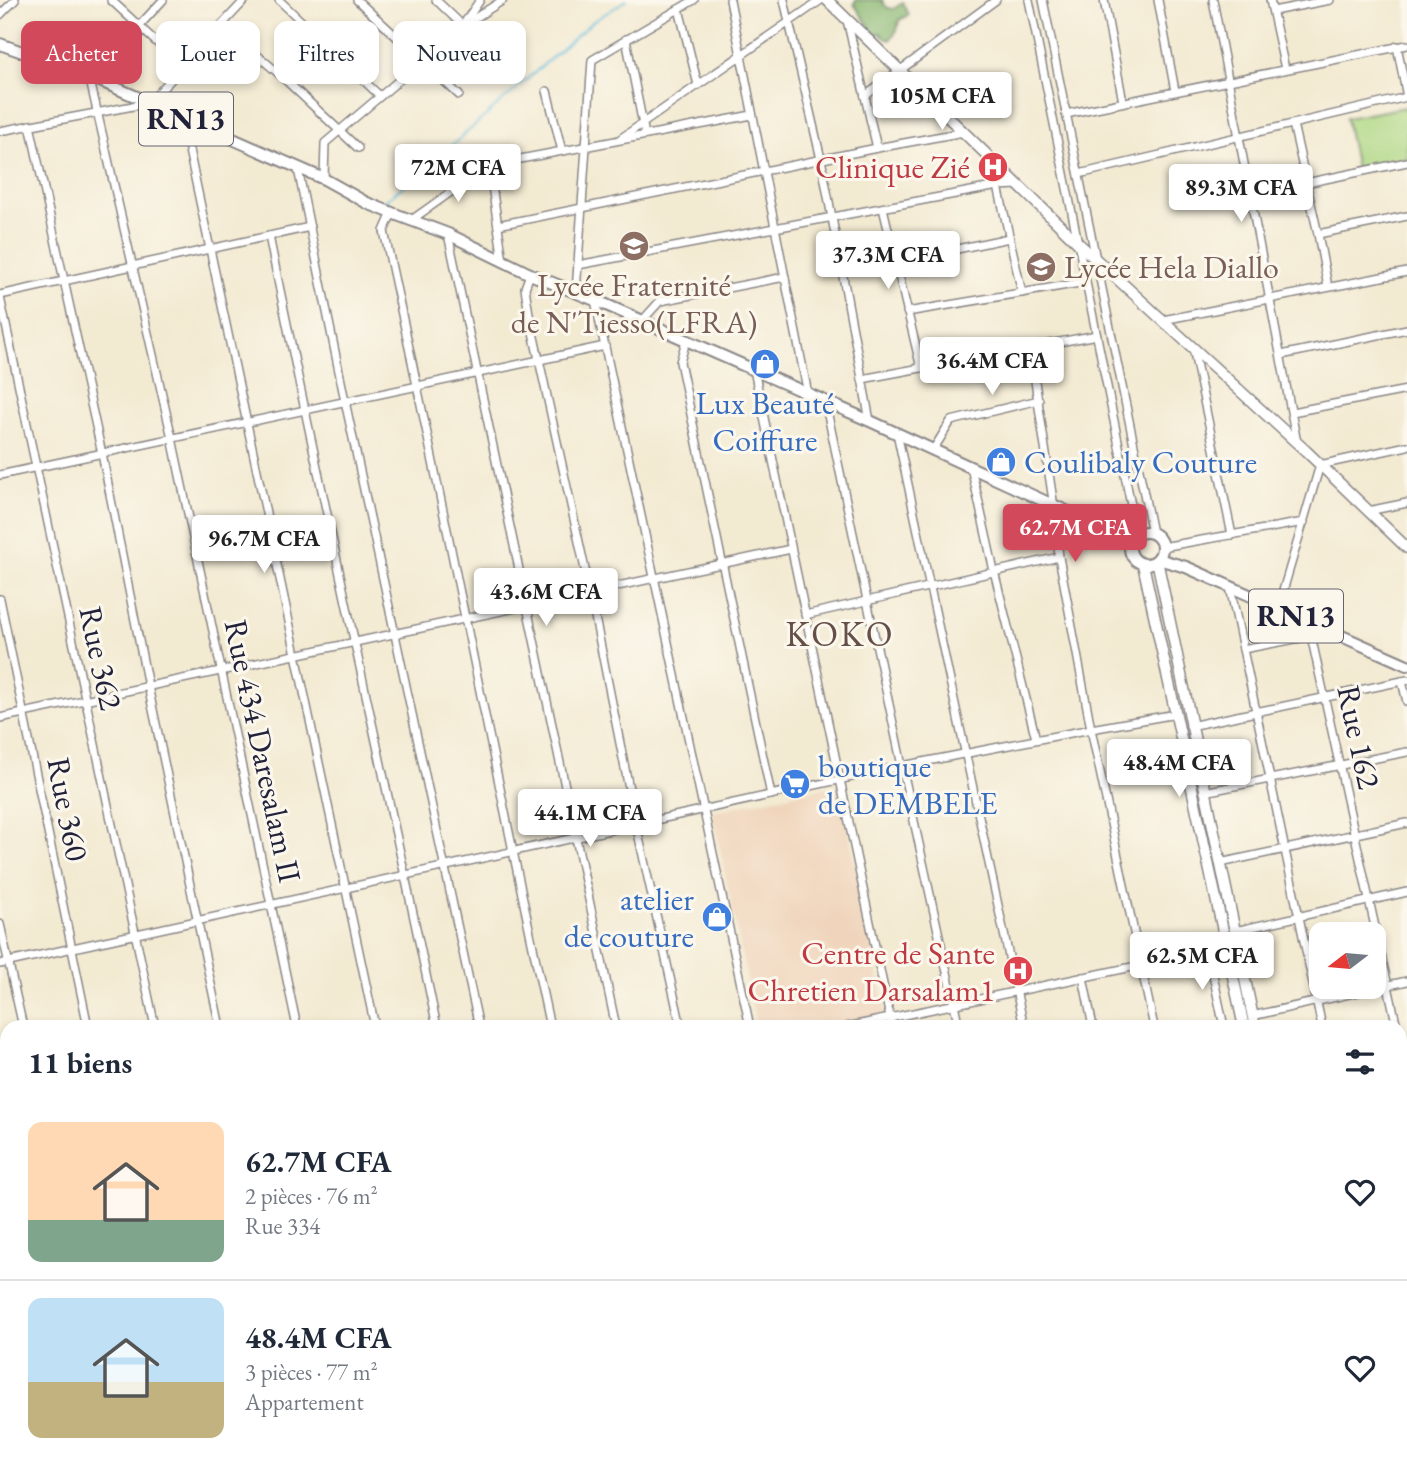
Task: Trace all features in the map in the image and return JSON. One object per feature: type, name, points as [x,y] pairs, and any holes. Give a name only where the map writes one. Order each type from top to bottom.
[{"type":"main road","points":[[827,0],[1078,243],[1298,443],[1407,548]]},
{"type":"main road","name":"RN13","points":[[0,44],[21,52]]},
{"type":"main road","name":"RN13","points":[[107,84],[324,180],[367,203],[448,234],[530,274],[897,433],[1103,528],[1130,547]]},
{"type":"main road","name":"RN13","points":[[1103,528],[1136,535]]},
{"type":"main road","points":[[1152,533],[1159,539],[1162,547],[1157,559],[1150,564],[1143,564],[1133,558],[1131,541],[1136,535],[1152,533]]},
{"type":"main road","name":"RN13","points":[[1162,547],[1186,567]]},
{"type":"main road","points":[[1157,559],[1253,1020]]},
{"type":"main road","name":"RN13","points":[[1157,559],[1186,567],[1407,665]]},
{"type":"main road","points":[[1143,564],[1243,1020]]},
{"type":"street","points":[[0,15],[15,0]]},
{"type":"street","points":[[111,0],[134,21]]},
{"type":"street","points":[[142,23],[163,0]]},
{"type":"street","points":[[226,21],[245,0]]},
{"type":"street","points":[[279,0],[380,96]]},
{"type":"street","points":[[357,0],[393,34]]},
{"type":"street","points":[[436,0],[458,21]]},
{"type":"street","points":[[466,21],[480,0]]},
{"type":"street","points":[[471,21],[503,0]]},
{"type":"street","points":[[576,292],[592,60],[694,0]]},
{"type":"street","points":[[730,0],[808,394]]},
{"type":"street","points":[[784,0],[821,159],[870,421]]},
{"type":"street","points":[[619,140],[821,0]]},
{"type":"street","points":[[865,96],[996,0]]},
{"type":"street","points":[[1029,0],[1136,535]]},
{"type":"street","points":[[1043,0],[1152,533]]},
{"type":"street","points":[[1104,0],[1123,102]]},
{"type":"street","points":[[1158,0],[1175,92]]},
{"type":"street","points":[[1213,0],[1298,443]]},
{"type":"street","points":[[1270,0],[1285,69]]},
{"type":"street","points":[[1273,11],[1330,0]]},
{"type":"street","points":[[679,9],[698,85]]},
{"type":"street","points":[[846,19],[877,148]]},
{"type":"street","points":[[142,29],[156,42]]},
{"type":"street","points":[[626,39],[645,135]]},
{"type":"street","points":[[1066,114],[1407,45]]},
{"type":"street","points":[[1079,174],[1407,97],[1397,46]]},
{"type":"street","points":[[260,57],[358,148]]},
{"type":"street","name":"Rue 434 Daresalam II","points":[[91,84],[172,438],[296,1020]]},
{"type":"street","points":[[0,131],[149,103],[167,84]]},
{"type":"street","points":[[324,180],[325,143],[394,84]]},
{"type":"street","points":[[447,84],[459,95]]},
{"type":"street","points":[[547,91],[562,151]]},
{"type":"street","points":[[410,221],[489,165],[752,115]]},
{"type":"street","points":[[182,117],[373,1020]]},
{"type":"street","points":[[1293,124],[1328,287]]},
{"type":"street","points":[[30,125],[102,454],[218,1020]]},
{"type":"street","points":[[498,225],[964,132]]},
{"type":"street","points":[[1306,183],[1407,162]]},
{"type":"street","points":[[489,165],[503,261]]},
{"type":"street","points":[[298,169],[478,1020]]},
{"type":"street","points":[[578,265],[998,186],[1018,185]]},
{"type":"street","points":[[998,186],[1022,293]]},
{"type":"street","points":[[883,208],[920,368]]},
{"type":"street","points":[[391,213],[384,231],[548,1020]]},
{"type":"street","points":[[1318,234],[1407,216]]},
{"type":"street","points":[[0,296],[310,227]]},
{"type":"street","points":[[448,234],[615,1020]]},
{"type":"street","points":[[269,236],[436,1020]]},
{"type":"street","points":[[896,262],[1009,238]]},
{"type":"street","points":[[1163,320],[1407,272]]},
{"type":"street","points":[[530,274],[525,288],[679,1020]]},
{"type":"street","points":[[642,321],[660,300],[785,277]]},
{"type":"street","points":[[907,312],[1086,282]]},
{"type":"street","name":"Rue 362","points":[[0,296],[153,1020]]},
{"type":"street","points":[[595,300],[749,1020]]},
{"type":"street","points":[[1281,355],[1407,329]]},
{"type":"street","points":[[862,379],[1097,335]]},
{"type":"street","points":[[686,341],[680,362],[771,795]]},
{"type":"street","points":[[0,475],[604,346]]},
{"type":"street","points":[[1030,348],[1059,557],[1091,729],[1153,1020]]},
{"type":"street","points":[[1193,348],[1232,534]]},
{"type":"street","points":[[754,370],[891,1018]]},
{"type":"street","points":[[1292,412],[1407,390]]},
{"type":"street","points":[[933,450],[951,421],[1039,400]]},
{"type":"street","points":[[825,401],[958,1020]]},
{"type":"street","points":[[897,433],[1023,1020]]},
{"type":"street","points":[[1278,608],[1320,466],[1407,446]]},
{"type":"street","points":[[971,467],[1035,739]]},
{"type":"street","points":[[1368,511],[1407,503]]},
{"type":"street","points":[[1162,547],[1304,522]]},
{"type":"street","points":[[0,718],[791,550]]},
{"type":"street","points":[[805,615],[1059,557]]},
{"type":"street","points":[[1230,587],[1321,1020]]},
{"type":"street","name":"Rue 360","points":[[0,599],[86,1020]]},
{"type":"street","name":"Rue 162","points":[[1308,622],[1396,1020]]},
{"type":"street","points":[[1243,649],[1311,636]]},
{"type":"street","points":[[1190,726],[1405,680],[1407,702]]},
{"type":"street","points":[[4,963],[902,766],[1176,714]]},
{"type":"street","points":[[1205,792],[1407,752]]},
{"type":"street","points":[[1220,863],[1407,823]]},
{"type":"street","points":[[1235,930],[1407,892]]},
{"type":"street","points":[[0,924],[4,963],[21,1020]]},
{"type":"street","points":[[881,1020],[1227,947]]},
{"type":"street","points":[[1208,951],[1223,1020]]},
{"type":"street","points":[[1083,977],[1092,1020]]},
{"type":"street","points":[[1252,1016],[1407,981]]},
{"type":"shaded area","points":[[839,785],[886,1015],[861,1020],[756,1020],[712,811]]},
{"type":"green space","points":[[856,0],[882,0],[886,7],[893,9],[903,3],[909,15],[899,20],[897,30],[890,40],[881,33],[875,35],[854,4]]},
{"type":"green space","points":[[1406,107],[1407,159],[1356,169],[1346,118]]},
{"type":"waterway","points":[[380,205],[440,156],[592,22],[627,0]]},
{"type":"place","name":"Clinique Zié","points":[[993,167]]},
{"type":"place","name":"Lycée Fraternité de N'Tiesso(LFRA)","points":[[634,246]]},
{"type":"place","name":"Lycée Hela Diallo","points":[[1041,267]]},
{"type":"place","name":"Lux Beauté Coiffure","points":[[765,364]]},
{"type":"place","name":"Coulibaly Couture","points":[[1001,462]]},
{"type":"place","name":"boutique de DEMBELE","points":[[795,784]]},
{"type":"place","name":"atelier de couture","points":[[717,917]]},
{"type":"place","name":"Centre de Sante Chretien Darsalam1","points":[[1018,971]]},
{"type":"district","name":"KOKO","points":[[840,634]]}]
